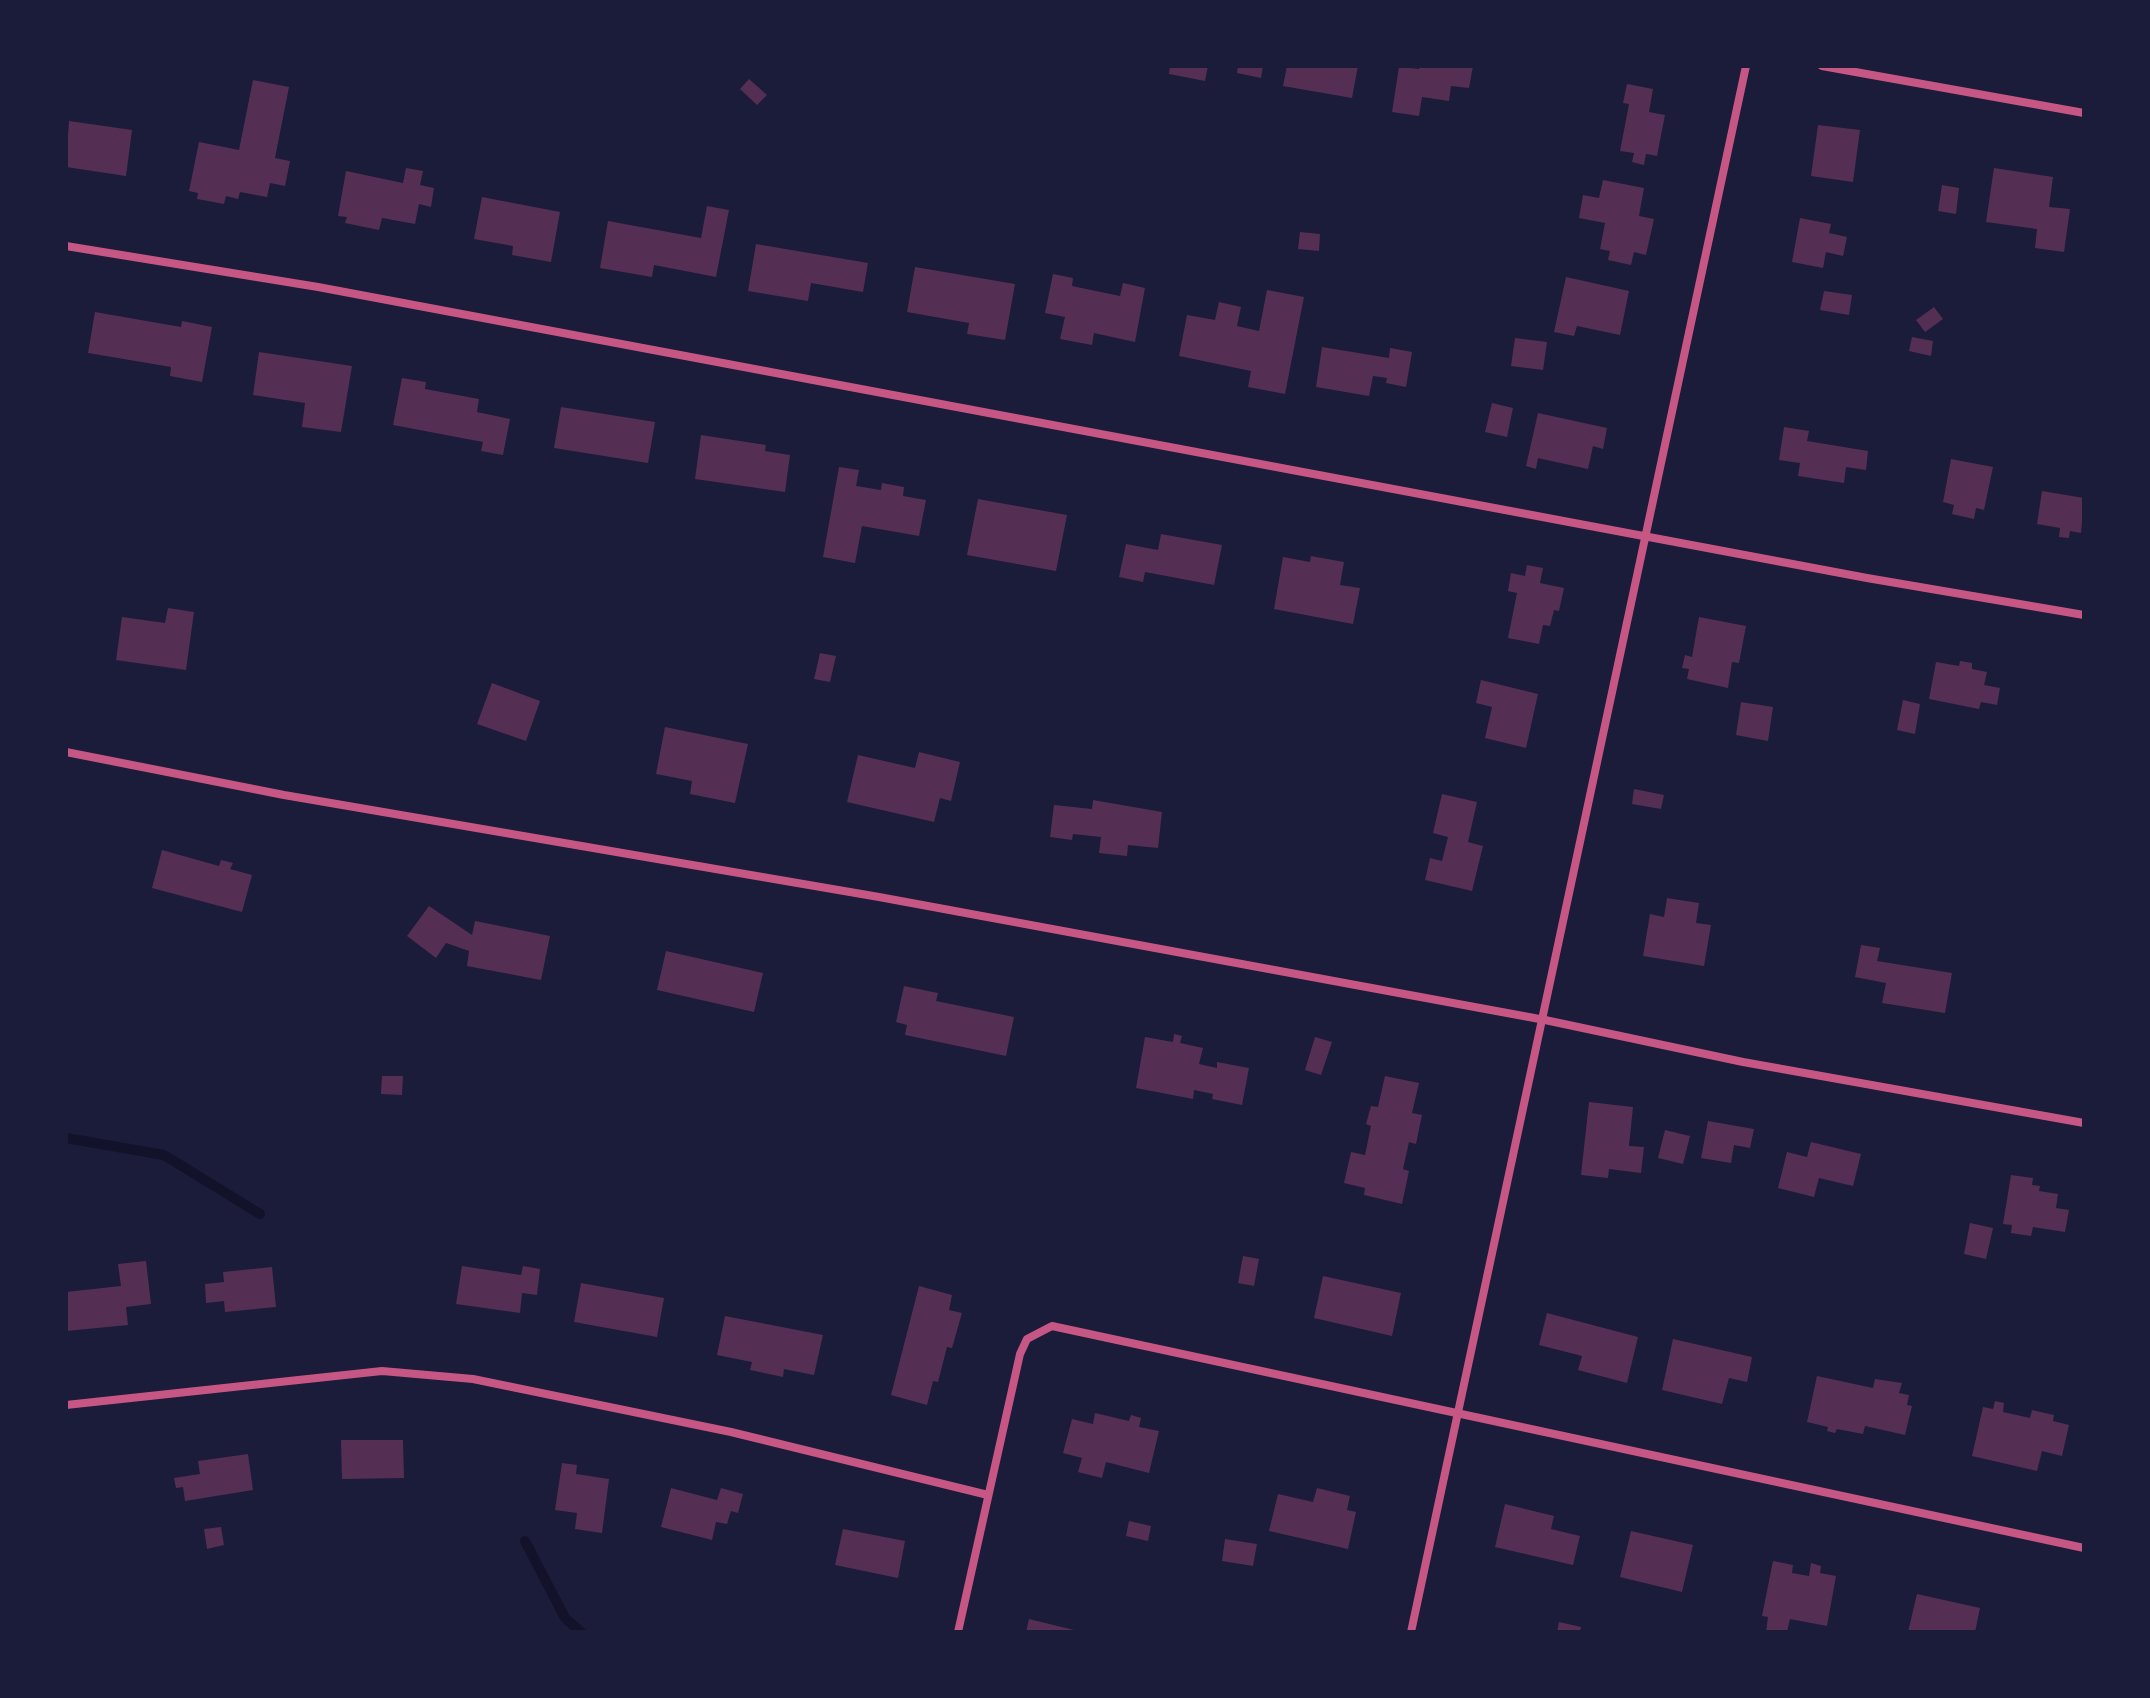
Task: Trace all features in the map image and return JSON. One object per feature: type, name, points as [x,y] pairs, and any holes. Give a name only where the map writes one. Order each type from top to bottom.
[{"type":"street","points":[[1411,1632],[1545,1020],[1746,66]]},
{"type":"street","points":[[1822,66],[2084,113]]},
{"type":"street","points":[[66,246],[334,290],[2084,615]]},
{"type":"street","points":[[66,752],[284,795],[863,895],[1545,1020],[1759,1065],[2084,1123]]},
{"type":"street","points":[[958,1632],[1020,1354],[1027,1339],[1052,1326],[2084,1548]]},
{"type":"street","points":[[66,1405],[382,1371],[473,1379],[731,1432],[988,1495]]},
{"type":"building","points":[[1170,66],[1208,66],[1205,81],[1169,74]]},
{"type":"building","points":[[1238,66],[1263,66],[1261,78],[1237,73]]},
{"type":"building","points":[[1287,66],[1358,66],[1352,98],[1283,86]]},
{"type":"building","points":[[1419,66],[1473,66],[1469,88],[1451,86],[1449,101],[1422,97],[1419,116],[1392,112],[1399,67],[1419,69]]},
{"type":"building","points":[[749,79],[767,95],[757,105],[740,89]]},
{"type":"building","points":[[253,80],[289,87],[275,158],[290,161],[285,186],[270,183],[267,197],[240,192],[238,199],[226,196],[224,204],[197,199],[198,193],[189,191],[199,142],[239,150]]},
{"type":"building","points":[[1627,84],[1653,89],[1649,112],[1665,115],[1657,156],[1646,154],[1644,165],[1632,162],[1634,153],[1620,151],[1629,104],[1623,103]]},
{"type":"building","points":[[69,121],[132,130],[126,176],[66,167]]},
{"type":"building","points":[[1818,125],[1860,130],[1853,182],[1811,176]]},
{"type":"building","points":[[406,168],[423,171],[420,185],[434,188],[431,207],[419,204],[415,224],[382,218],[379,230],[345,223],[347,217],[338,216],[346,171],[403,183]]},
{"type":"building","points":[[1994,168],[2053,177],[2049,207],[2070,209],[2064,252],[2035,248],[2037,229],[1986,222]]},
{"type":"building","points":[[1603,180],[1644,188],[1639,216],[1654,219],[1646,255],[1634,252],[1631,265],[1608,260],[1610,251],[1600,249],[1605,223],[1579,218],[1583,195],[1599,198]]},
{"type":"building","points":[[1942,185],[1959,188],[1956,214],[1938,211]]},
{"type":"building","points":[[482,197],[560,212],[551,262],[512,255],[513,246],[474,239]]},
{"type":"building","points":[[707,206],[729,210],[716,277],[654,265],[652,277],[600,268],[608,221],[701,238]]},
{"type":"building","points":[[1800,218],[1831,224],[1829,233],[1847,237],[1843,256],[1826,252],[1823,268],[1792,262]]},
{"type":"building","points":[[1300,232],[1320,234],[1319,251],[1298,249]]},
{"type":"building","points":[[756,244],[868,263],[863,292],[811,283],[808,301],[748,291]]},
{"type":"building","points":[[915,267],[1015,284],[1005,340],[967,334],[969,323],[907,312]]},
{"type":"building","points":[[1053,274],[1073,278],[1072,286],[1120,296],[1123,283],[1145,288],[1135,342],[1094,333],[1092,345],[1060,339],[1065,317],[1045,313]]},
{"type":"building","points":[[1566,277],[1629,291],[1620,335],[1577,326],[1574,336],[1554,332]]},
{"type":"building","points":[[1267,290],[1304,297],[1285,394],[1248,387],[1251,371],[1179,356],[1187,315],[1215,320],[1219,302],[1241,307],[1237,326],[1259,331]]},
{"type":"building","points":[[1824,291],[1852,295],[1849,315],[1820,310]]},
{"type":"building","points":[[1934,307],[1943,319],[1925,332],[1916,320]]},
{"type":"building","points":[[95,312],[181,327],[182,321],[212,327],[202,382],[170,376],[171,367],[88,353]]},
{"type":"building","points":[[1912,337],[1933,341],[1931,356],[1909,351]]},
{"type":"building","points":[[1515,338],[1547,342],[1543,370],[1511,366]]},
{"type":"building","points":[[1322,347],[1389,358],[1390,348],[1412,352],[1406,387],[1386,383],[1387,378],[1373,376],[1369,396],[1316,387]]},
{"type":"building","points":[[259,352],[352,366],[341,432],[302,427],[305,403],[253,395]]},
{"type":"building","points":[[402,378],[426,382],[425,389],[479,399],[477,412],[510,419],[503,455],[481,451],[483,442],[393,425]]},
{"type":"building","points":[[1492,403],[1513,408],[1507,437],[1485,432]]},
{"type":"building","points":[[561,407],[655,422],[648,463],[554,448]]},
{"type":"building","points":[[1538,413],[1607,428],[1603,449],[1593,446],[1588,469],[1538,458],[1536,469],[1526,466]]},
{"type":"building","points":[[1784,427],[1809,431],[1807,441],[1868,451],[1866,470],[1846,467],[1844,483],[1798,476],[1800,463],[1779,460]]},
{"type":"building","points":[[701,435],[766,445],[765,451],[790,455],[785,492],[695,479]]},
{"type":"building","points":[[1951,459],[1993,467],[1984,510],[1976,508],[1974,519],[1952,514],[1954,505],[1943,502]]},
{"type":"building","points":[[839,467],[859,470],[856,486],[881,490],[882,483],[904,487],[903,496],[926,500],[919,536],[862,526],[855,563],[823,557]]},
{"type":"building","points":[[2042,491],[2084,498],[2081,533],[2070,531],[2069,538],[2059,537],[2060,528],[2037,524]]},
{"type":"building","points":[[978,499],[1067,515],[1056,571],[967,555]]},
{"type":"building","points":[[1161,534],[1222,545],[1214,585],[1145,572],[1143,582],[1119,577],[1126,544],[1158,550]]},
{"type":"building","points":[[1311,556],[1344,562],[1340,585],[1360,588],[1353,624],[1274,609],[1283,557],[1310,562]]},
{"type":"building","points":[[1527,565],[1543,568],[1540,583],[1564,588],[1559,611],[1554,610],[1550,626],[1543,625],[1539,644],[1508,638],[1517,593],[1508,591],[1511,573],[1525,576]]},
{"type":"building","points":[[168,608],[194,612],[186,670],[116,660],[122,617],[165,623]]},
{"type":"building","points":[[1699,617],[1746,626],[1739,663],[1732,662],[1728,688],[1687,679],[1689,669],[1682,668],[1685,655],[1692,657]]},
{"type":"building","points":[[820,653],[836,656],[830,682],[814,679]]},
{"type":"building","points":[[1960,661],[1972,663],[1972,669],[1987,672],[1984,685],[2000,688],[1997,705],[1981,702],[1979,709],[1929,699],[1936,662],[1959,666]]},
{"type":"building","points":[[1481,680],[1538,694],[1526,748],[1485,738],[1492,707],[1476,703]]},
{"type":"building","points":[[492,683],[540,701],[526,741],[477,724]]},
{"type":"building","points":[[1903,700],[1920,704],[1915,734],[1897,730]]},
{"type":"building","points":[[1741,702],[1773,707],[1768,741],[1736,735]]},
{"type":"building","points":[[665,727],[748,744],[735,803],[690,794],[692,781],[656,774]]},
{"type":"building","points":[[919,752],[960,762],[951,801],[940,798],[934,822],[847,802],[858,755],[915,768]]},
{"type":"building","points":[[1634,789],[1664,795],[1661,809],[1632,804]]},
{"type":"building","points":[[1442,794],[1477,802],[1468,842],[1483,846],[1472,891],[1425,880],[1430,858],[1442,861],[1448,837],[1433,833]]},
{"type":"building","points":[[1093,800],[1162,812],[1158,848],[1128,845],[1127,856],[1099,853],[1101,837],[1073,834],[1072,840],[1050,837],[1054,805],[1092,809]]},
{"type":"building","points":[[162,850],[219,866],[221,860],[233,863],[230,869],[252,875],[242,912],[152,888]]},
{"type":"building","points":[[1667,898],[1699,903],[1696,923],[1711,925],[1704,966],[1643,956],[1650,914],[1664,917]]},
{"type":"building","points":[[429,906],[472,935],[475,921],[550,936],[541,980],[467,966],[469,951],[446,943],[436,958],[407,936]]},
{"type":"building","points":[[1861,945],[1880,948],[1877,961],[1952,973],[1945,1013],[1882,1003],[1886,983],[1855,977]]},
{"type":"building","points":[[666,951],[763,973],[754,1012],[657,990]]},
{"type":"building","points":[[904,986],[938,993],[936,1001],[1014,1017],[1006,1056],[905,1035],[907,1025],[896,1022]]},
{"type":"building","points":[[1174,1034],[1182,1036],[1180,1043],[1203,1048],[1199,1064],[1217,1068],[1217,1062],[1249,1068],[1242,1105],[1212,1099],[1213,1094],[1194,1090],[1193,1099],[1136,1088],[1145,1037],[1173,1042]]},
{"type":"building","points":[[1315,1037],[1332,1042],[1321,1075],[1305,1070]]},
{"type":"building","points":[[382,1076],[403,1076],[402,1095],[381,1094]]},
{"type":"building","points":[[1385,1076],[1419,1083],[1412,1113],[1422,1115],[1416,1144],[1409,1142],[1403,1169],[1409,1171],[1402,1204],[1364,1195],[1365,1188],[1344,1183],[1351,1152],[1365,1155],[1371,1126],[1366,1124],[1371,1106],[1378,1107]]},
{"type":"building","points":[[1589,1102],[1633,1107],[1629,1146],[1644,1147],[1641,1173],[1609,1169],[1608,1178],[1581,1175]]},
{"type":"building","points":[[1708,1121],[1754,1129],[1750,1148],[1734,1145],[1731,1163],[1701,1158]]},
{"type":"building","points":[[1665,1130],[1690,1136],[1683,1164],[1658,1158]]},
{"type":"building","points":[[1811,1142],[1861,1154],[1853,1186],[1819,1178],[1814,1197],[1778,1188],[1787,1152],[1807,1157]]},
{"type":"building","points":[[2011,1175],[2033,1178],[2032,1185],[2040,1186],[2039,1191],[2058,1194],[2056,1208],[2069,1210],[2065,1232],[2033,1227],[2031,1236],[2011,1233],[2012,1225],[2003,1224]]},
{"type":"building","points":[[1970,1223],[1993,1228],[1986,1259],[1964,1254]]},
{"type":"building","points":[[1243,1256],[1259,1259],[1254,1286],[1238,1283]]},
{"type":"building","points":[[146,1261],[151,1304],[126,1307],[128,1325],[66,1331],[66,1292],[121,1286],[118,1264]]},
{"type":"building","points":[[462,1266],[521,1275],[523,1266],[540,1269],[537,1295],[522,1293],[520,1313],[456,1304]]},
{"type":"building","points":[[272,1267],[276,1307],[225,1312],[224,1301],[206,1303],[205,1284],[224,1282],[223,1272]]},
{"type":"building","points":[[1323,1276],[1401,1293],[1392,1336],[1314,1318]]},
{"type":"building","points":[[581,1283],[664,1298],[657,1337],[574,1322]]},
{"type":"building","points":[[919,1286],[952,1295],[949,1310],[962,1313],[952,1348],[947,1347],[938,1382],[933,1381],[927,1405],[891,1395]]},
{"type":"building","points":[[1547,1313],[1638,1337],[1627,1383],[1578,1370],[1582,1356],[1539,1345]]},
{"type":"building","points":[[725,1316],[823,1335],[814,1375],[784,1369],[783,1377],[750,1370],[752,1362],[717,1355]]},
{"type":"building","points":[[1673,1339],[1752,1357],[1747,1382],[1729,1378],[1722,1404],[1662,1390]]},
{"type":"building","points":[[1817,1376],[1873,1388],[1875,1379],[1902,1383],[1899,1393],[1909,1395],[1907,1405],[1912,1406],[1905,1435],[1865,1426],[1863,1434],[1837,1429],[1835,1433],[1827,1431],[1828,1427],[1807,1422]]},
{"type":"building","points":[[1995,1401],[2004,1403],[2003,1412],[2030,1418],[2032,1410],[2054,1415],[2053,1421],[2069,1425],[2062,1456],[2042,1451],[2037,1471],[1972,1456],[1983,1407],[1993,1409]]},
{"type":"building","points":[[1095,1413],[1129,1421],[1131,1415],[1141,1418],[1139,1427],[1159,1431],[1149,1473],[1106,1462],[1102,1478],[1078,1472],[1082,1458],[1063,1453],[1072,1419],[1093,1424]]},
{"type":"building","points":[[341,1440],[403,1440],[404,1478],[342,1479]]},
{"type":"building","points":[[248,1454],[253,1490],[185,1501],[183,1487],[176,1488],[174,1478],[200,1474],[198,1461]]},
{"type":"building","points":[[562,1463],[577,1465],[576,1474],[609,1479],[602,1533],[575,1529],[577,1513],[555,1510]]},
{"type":"building","points":[[671,1488],[717,1500],[721,1488],[743,1494],[738,1513],[731,1511],[727,1524],[716,1522],[712,1540],[661,1527]]},
{"type":"building","points":[[1317,1488],[1350,1496],[1347,1510],[1356,1512],[1348,1549],[1269,1531],[1278,1494],[1313,1502]]},
{"type":"building","points":[[1505,1504],[1554,1516],[1551,1529],[1580,1536],[1573,1565],[1495,1547]]},
{"type":"building","points":[[1129,1521],[1151,1526],[1148,1541],[1126,1536]]},
{"type":"building","points":[[221,1527],[224,1545],[207,1549],[204,1529]]},
{"type":"building","points":[[843,1529],[905,1541],[898,1578],[835,1565]]},
{"type":"building","points":[[1631,1531],[1693,1545],[1682,1592],[1620,1577]]},
{"type":"building","points":[[1225,1539],[1257,1544],[1253,1566],[1222,1561]]},
{"type":"building","points":[[1773,1561],[1793,1565],[1792,1573],[1809,1576],[1811,1563],[1821,1566],[1820,1573],[1836,1576],[1827,1626],[1790,1619],[1787,1632],[1766,1632],[1768,1617],[1762,1616]]},
{"type":"building","points":[[1917,1594],[1980,1608],[1975,1632],[1908,1632]]},
{"type":"building","points":[[1029,1619],[1078,1631],[1078,1632],[1026,1632]]},
{"type":"building","points":[[1559,1622],[1581,1627],[1580,1632],[1557,1632]]},
{"type":"waterway","points":[[66,1138],[164,1155],[260,1214]]},
{"type":"waterway","points":[[525,1541],[565,1618],[581,1632]]}]
